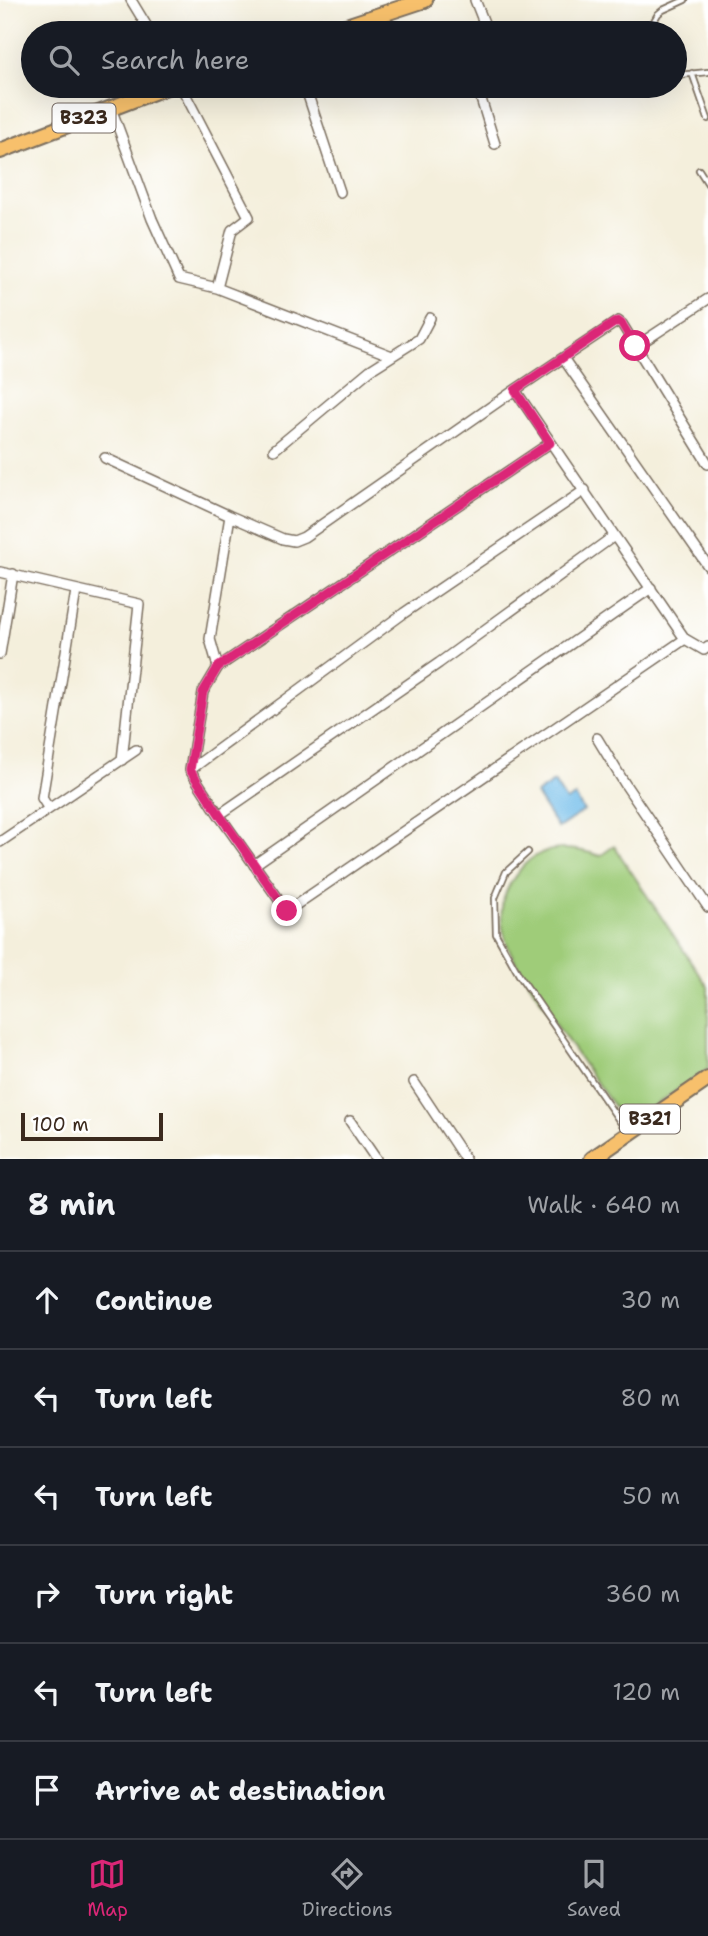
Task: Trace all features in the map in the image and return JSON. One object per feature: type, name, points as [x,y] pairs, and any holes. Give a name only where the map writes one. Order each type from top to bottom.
[{"type":"main road","points":[[361,21],[425,0]]},
{"type":"main road","name":"B323","points":[[0,151],[137,98]]},
{"type":"main road","name":"B321","points":[[592,1159],[708,1079]]},
{"type":"street","points":[[131,0],[143,21]]},
{"type":"street","points":[[475,0],[483,21]]},
{"type":"street","points":[[187,98],[249,217],[232,230],[216,288]]},
{"type":"street","points":[[308,98],[340,192]]},
{"type":"street","points":[[481,98],[495,144]]},
{"type":"street","points":[[111,108],[152,219],[179,279],[216,288],[391,356]]},
{"type":"street","points":[[635,346],[708,299]]},
{"type":"street","points":[[274,450],[370,370],[419,339],[430,318]]},
{"type":"street","points":[[105,458],[230,516],[283,539],[294,541],[304,537],[618,321],[708,464]]},
{"type":"street","points":[[563,358],[708,566]]},
{"type":"street","points":[[515,390],[685,639],[704,650],[708,647]]},
{"type":"street","points":[[550,443],[218,667],[203,692],[190,770],[254,865],[287,911],[685,639]]},
{"type":"street","points":[[190,770],[404,613],[585,490]]},
{"type":"street","points":[[218,667],[210,639],[230,516]]},
{"type":"street","points":[[219,814],[439,663],[614,536]]},
{"type":"street","points":[[0,572],[139,604],[122,760]]},
{"type":"street","points":[[0,654],[13,574]]},
{"type":"street","points":[[254,865],[651,587]]},
{"type":"street","points":[[49,809],[43,798],[76,591]]},
{"type":"street","points":[[597,738],[708,906]]},
{"type":"street","points":[[0,842],[136,750]]},
{"type":"street","points":[[414,1082],[465,1159]]},
{"type":"street","points":[[350,1121],[376,1159]]},
{"type":"lane","points":[[654,21],[657,14],[685,0]]},
{"type":"lane","points":[[687,74],[708,72]]},
{"type":"lane","points":[[692,73],[708,119]]},
{"type":"lane","points":[[699,170],[708,184]]},
{"type":"lane","points":[[528,852],[506,872],[495,898],[496,934],[519,975],[629,1134]]},
{"type":"green space","points":[[614,846],[708,987],[708,1069],[627,1124],[514,959],[506,942],[502,914],[504,898],[510,884],[533,858],[551,850],[561,849],[600,856]]},
{"type":"water","points":[[554,782],[566,801],[575,796],[584,811],[558,828],[536,794]]},
{"type":"route","points":[[287,911],[190,770],[203,692],[218,667],[550,443],[515,390],[618,321],[635,346]]}]
